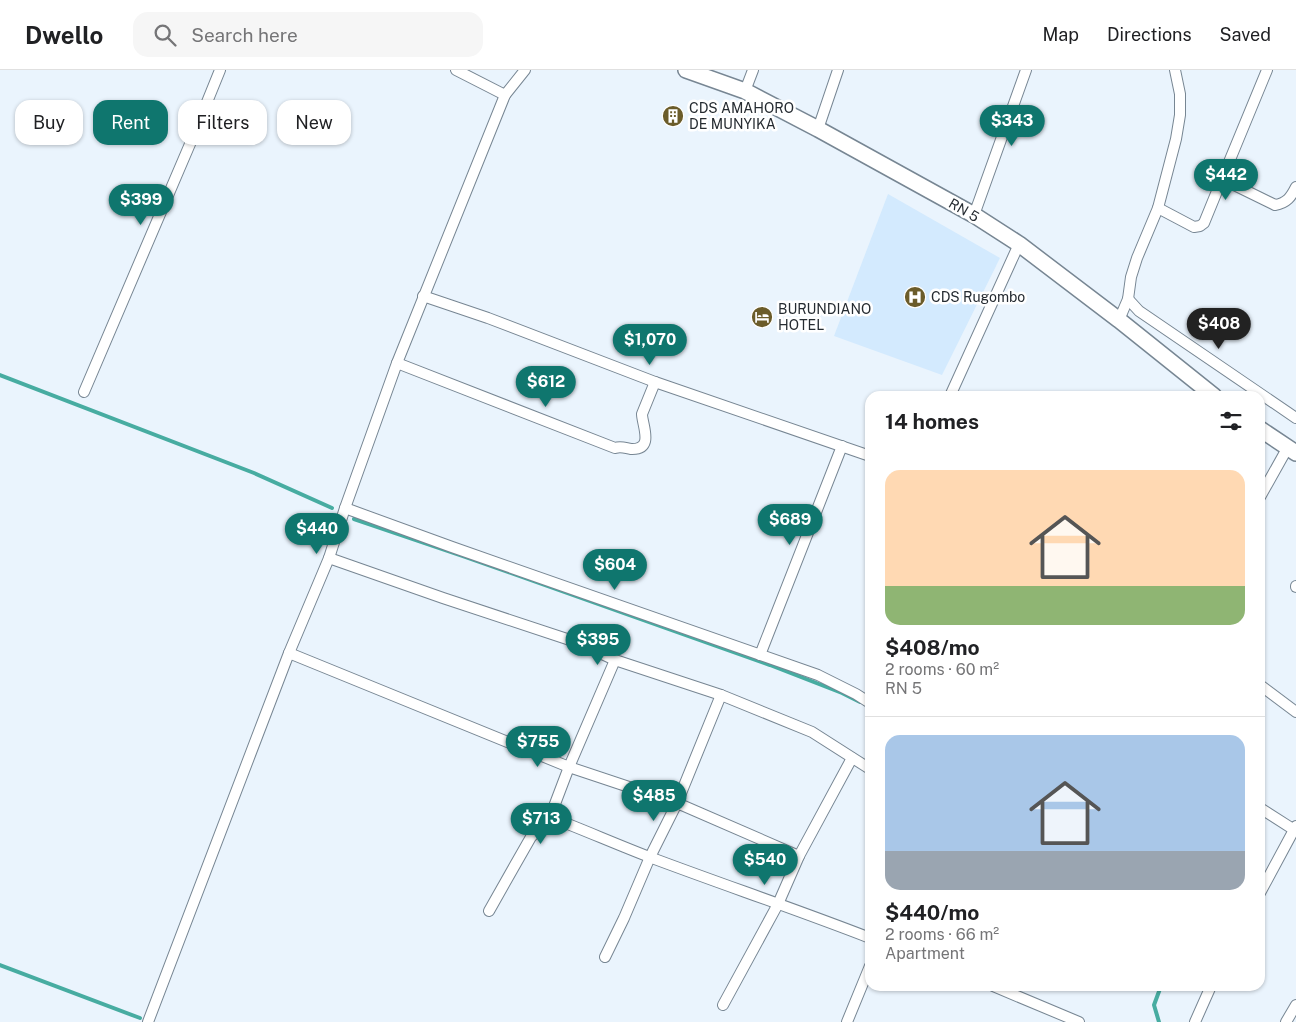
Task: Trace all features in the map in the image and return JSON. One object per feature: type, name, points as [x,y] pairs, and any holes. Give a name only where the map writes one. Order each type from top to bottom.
[{"type":"main road","name":"RN 5","points":[[686,70],[745,92],[818,129],[974,215],[1019,244],[1208,391]]},
{"type":"main road","points":[[1265,432],[1292,450]]},
{"type":"street","points":[[84,392],[220,70]]},
{"type":"street","points":[[456,70],[506,96]]},
{"type":"street","points":[[148,1022],[290,652],[329,558],[397,363],[423,296],[506,96],[525,70]]},
{"type":"street","points":[[745,92],[753,70]]},
{"type":"street","points":[[818,129],[838,70]]},
{"type":"street","points":[[974,215],[1026,70]]},
{"type":"street","points":[[1119,320],[1128,300],[1131,278],[1137,258],[1158,208],[1176,139],[1180,115],[1180,94],[1175,70]]},
{"type":"street","points":[[1158,208],[1190,226],[1200,226],[1204,223],[1267,70]]},
{"type":"street","points":[[1222,179],[1275,205],[1282,204],[1290,198],[1296,186]]},
{"type":"street","points":[[952,391],[1019,244]]},
{"type":"street","points":[[423,296],[496,321],[656,382],[865,454]]},
{"type":"street","points":[[1128,300],[1139,311],[1256,391]]},
{"type":"street","points":[[397,363],[615,448],[621,446],[631,449],[638,448],[643,444],[646,436],[642,414],[656,382]]},
{"type":"street","points":[[1265,397],[1296,418]]},
{"type":"street","points":[[760,655],[842,446]]},
{"type":"street","points":[[1265,490],[1292,450]]},
{"type":"street","points":[[345,508],[818,675],[865,700]]},
{"type":"street","points":[[329,558],[576,642],[615,660],[721,695],[812,732],[865,766]]},
{"type":"street","points":[[290,652],[569,767],[677,803],[799,856]]},
{"type":"street","points":[[489,912],[531,837],[550,817],[569,767],[615,660]]},
{"type":"street","points":[[1265,689],[1296,712]]},
{"type":"street","points":[[604,957],[677,803],[721,695]]},
{"type":"street","points":[[723,1005],[778,904],[799,856],[852,758]]},
{"type":"street","points":[[1265,811],[1295,829],[1265,884]]},
{"type":"street","points":[[550,817],[650,857],[865,936]]},
{"type":"street","points":[[847,1022],[865,978]]},
{"type":"street","points":[[1005,991],[1079,1022]]},
{"type":"street","points":[[1195,1022],[1209,991]]},
{"type":"street","points":[[1286,1022],[1296,1005]]},
{"type":"shaded area","name":"CDS Rugombo","points":[[888,194],[1000,258],[942,375],[834,336]]},
{"type":"waterway","points":[[0,375],[254,473],[332,508]]},
{"type":"waterway","points":[[354,519],[770,665],[860,702]]},
{"type":"waterway","points":[[0,965],[140,1018]]},
{"type":"waterway","points":[[1159,991],[1154,1005],[1159,1022]]},
{"type":"place","name":"CDS AMAHORO DE MUNYIKA","points":[[673,116]]},
{"type":"place","name":"CDS Rugombo","points":[[915,297]]},
{"type":"place","name":"BURUNDIANO HOTEL","points":[[762,317]]}]
